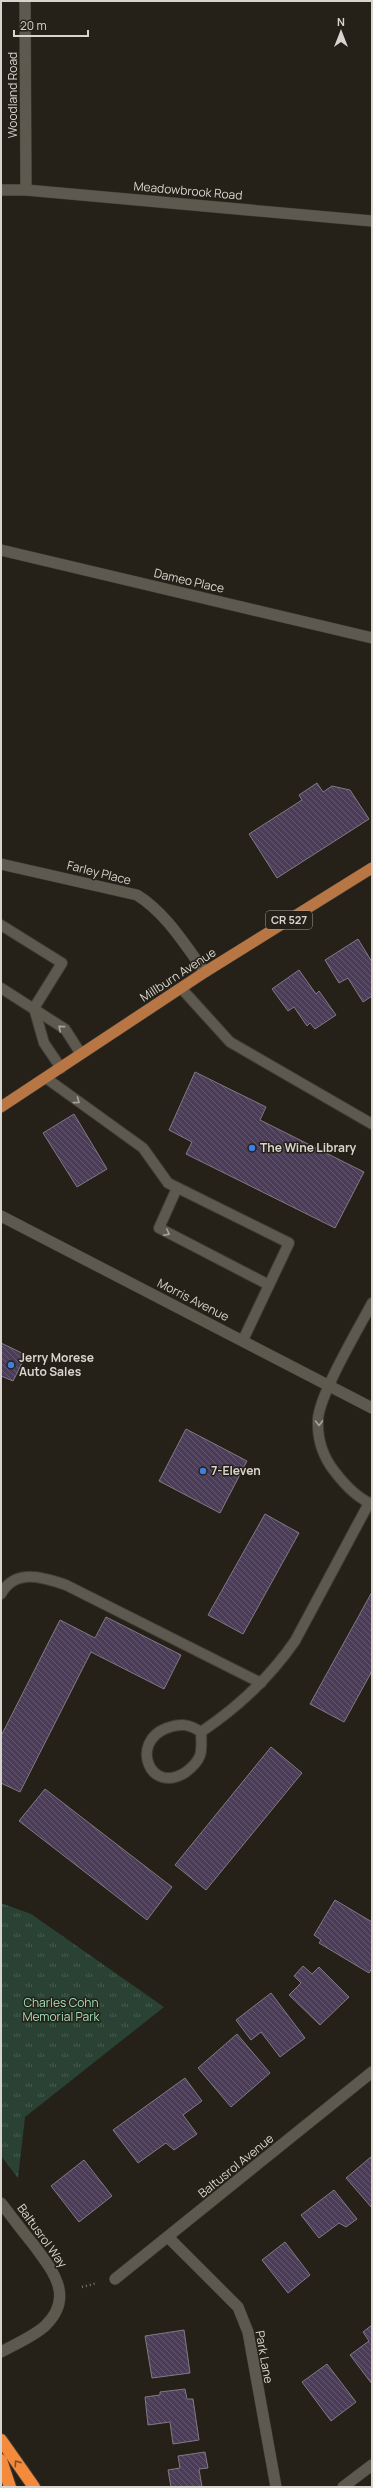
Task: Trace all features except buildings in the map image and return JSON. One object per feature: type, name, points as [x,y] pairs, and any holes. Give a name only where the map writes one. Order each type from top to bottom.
[{"type":"highway","points":[[1,2440],[34,2487]]},
{"type":"highway","points":[[1,2460],[10,2487]]},
{"type":"main road","name":"Millburn Avenue","points":[[1,1108],[205,972],[372,868]]},
{"type":"street","name":"Woodland Road","points":[[25,1],[26,190]]},
{"type":"street","name":"Meadowbrook Road","points":[[1,190],[26,190],[372,221]]},
{"type":"street","name":"Dameo Place","points":[[1,550],[372,638]]},
{"type":"street","name":"Farley Place","points":[[1,864],[137,895],[150,904],[163,917],[205,972]]},
{"type":"street","name":"Morris Avenue","points":[[1,1216],[372,1408]]},
{"type":"street","name":"Baltusrol Avenue","points":[[115,2278],[372,2072]]},
{"type":"street","name":"Baltusrol Way","points":[[1,2203],[47,2263],[56,2278],[60,2291],[55,2314],[45,2326],[1,2351]]},
{"type":"street","name":"Park Lane","points":[[168,2237],[238,2307],[248,2332],[276,2487]]},
{"type":"street","points":[[343,2487],[372,2466]]},
{"type":"lane","points":[[1,925],[62,963],[34,1008],[44,1043],[61,1068]]},
{"type":"lane","points":[[1,988],[65,1029],[81,1054]]},
{"type":"lane","points":[[181,988],[230,1042],[372,1124]]},
{"type":"lane","points":[[46,1078],[144,1148],[162,1177],[177,1188],[289,1243],[243,1340]]},
{"type":"lane","points":[[177,1188],[159,1228],[269,1286]]},
{"type":"lane","points":[[201,1732],[219,1720],[261,1682],[281,1661],[295,1641],[370,1503],[354,1493],[340,1479],[323,1451],[319,1438],[318,1417],[329,1386],[372,1303]]},
{"type":"lane","points":[[1,1594],[6,1585],[25,1576],[40,1576],[66,1585],[261,1682]]},
{"type":"lane","points":[[176,1724],[190,1725],[201,1732],[202,1754],[194,1766],[182,1775],[168,1780],[156,1775],[148,1764],[146,1750],[151,1738],[163,1729],[176,1724]]},
{"type":"green space","name":"Charles Cohn Memorial Park","points":[[1,1903],[31,1914],[164,2007],[25,2117],[18,2178],[1,2156]]},
{"type":"place","name":"The Wine Library","points":[[252,1148]]},
{"type":"place","name":"Jerry Morese Auto Sales","points":[[11,1365]]},
{"type":"place","name":"7-Eleven","points":[[203,1471]]}]
